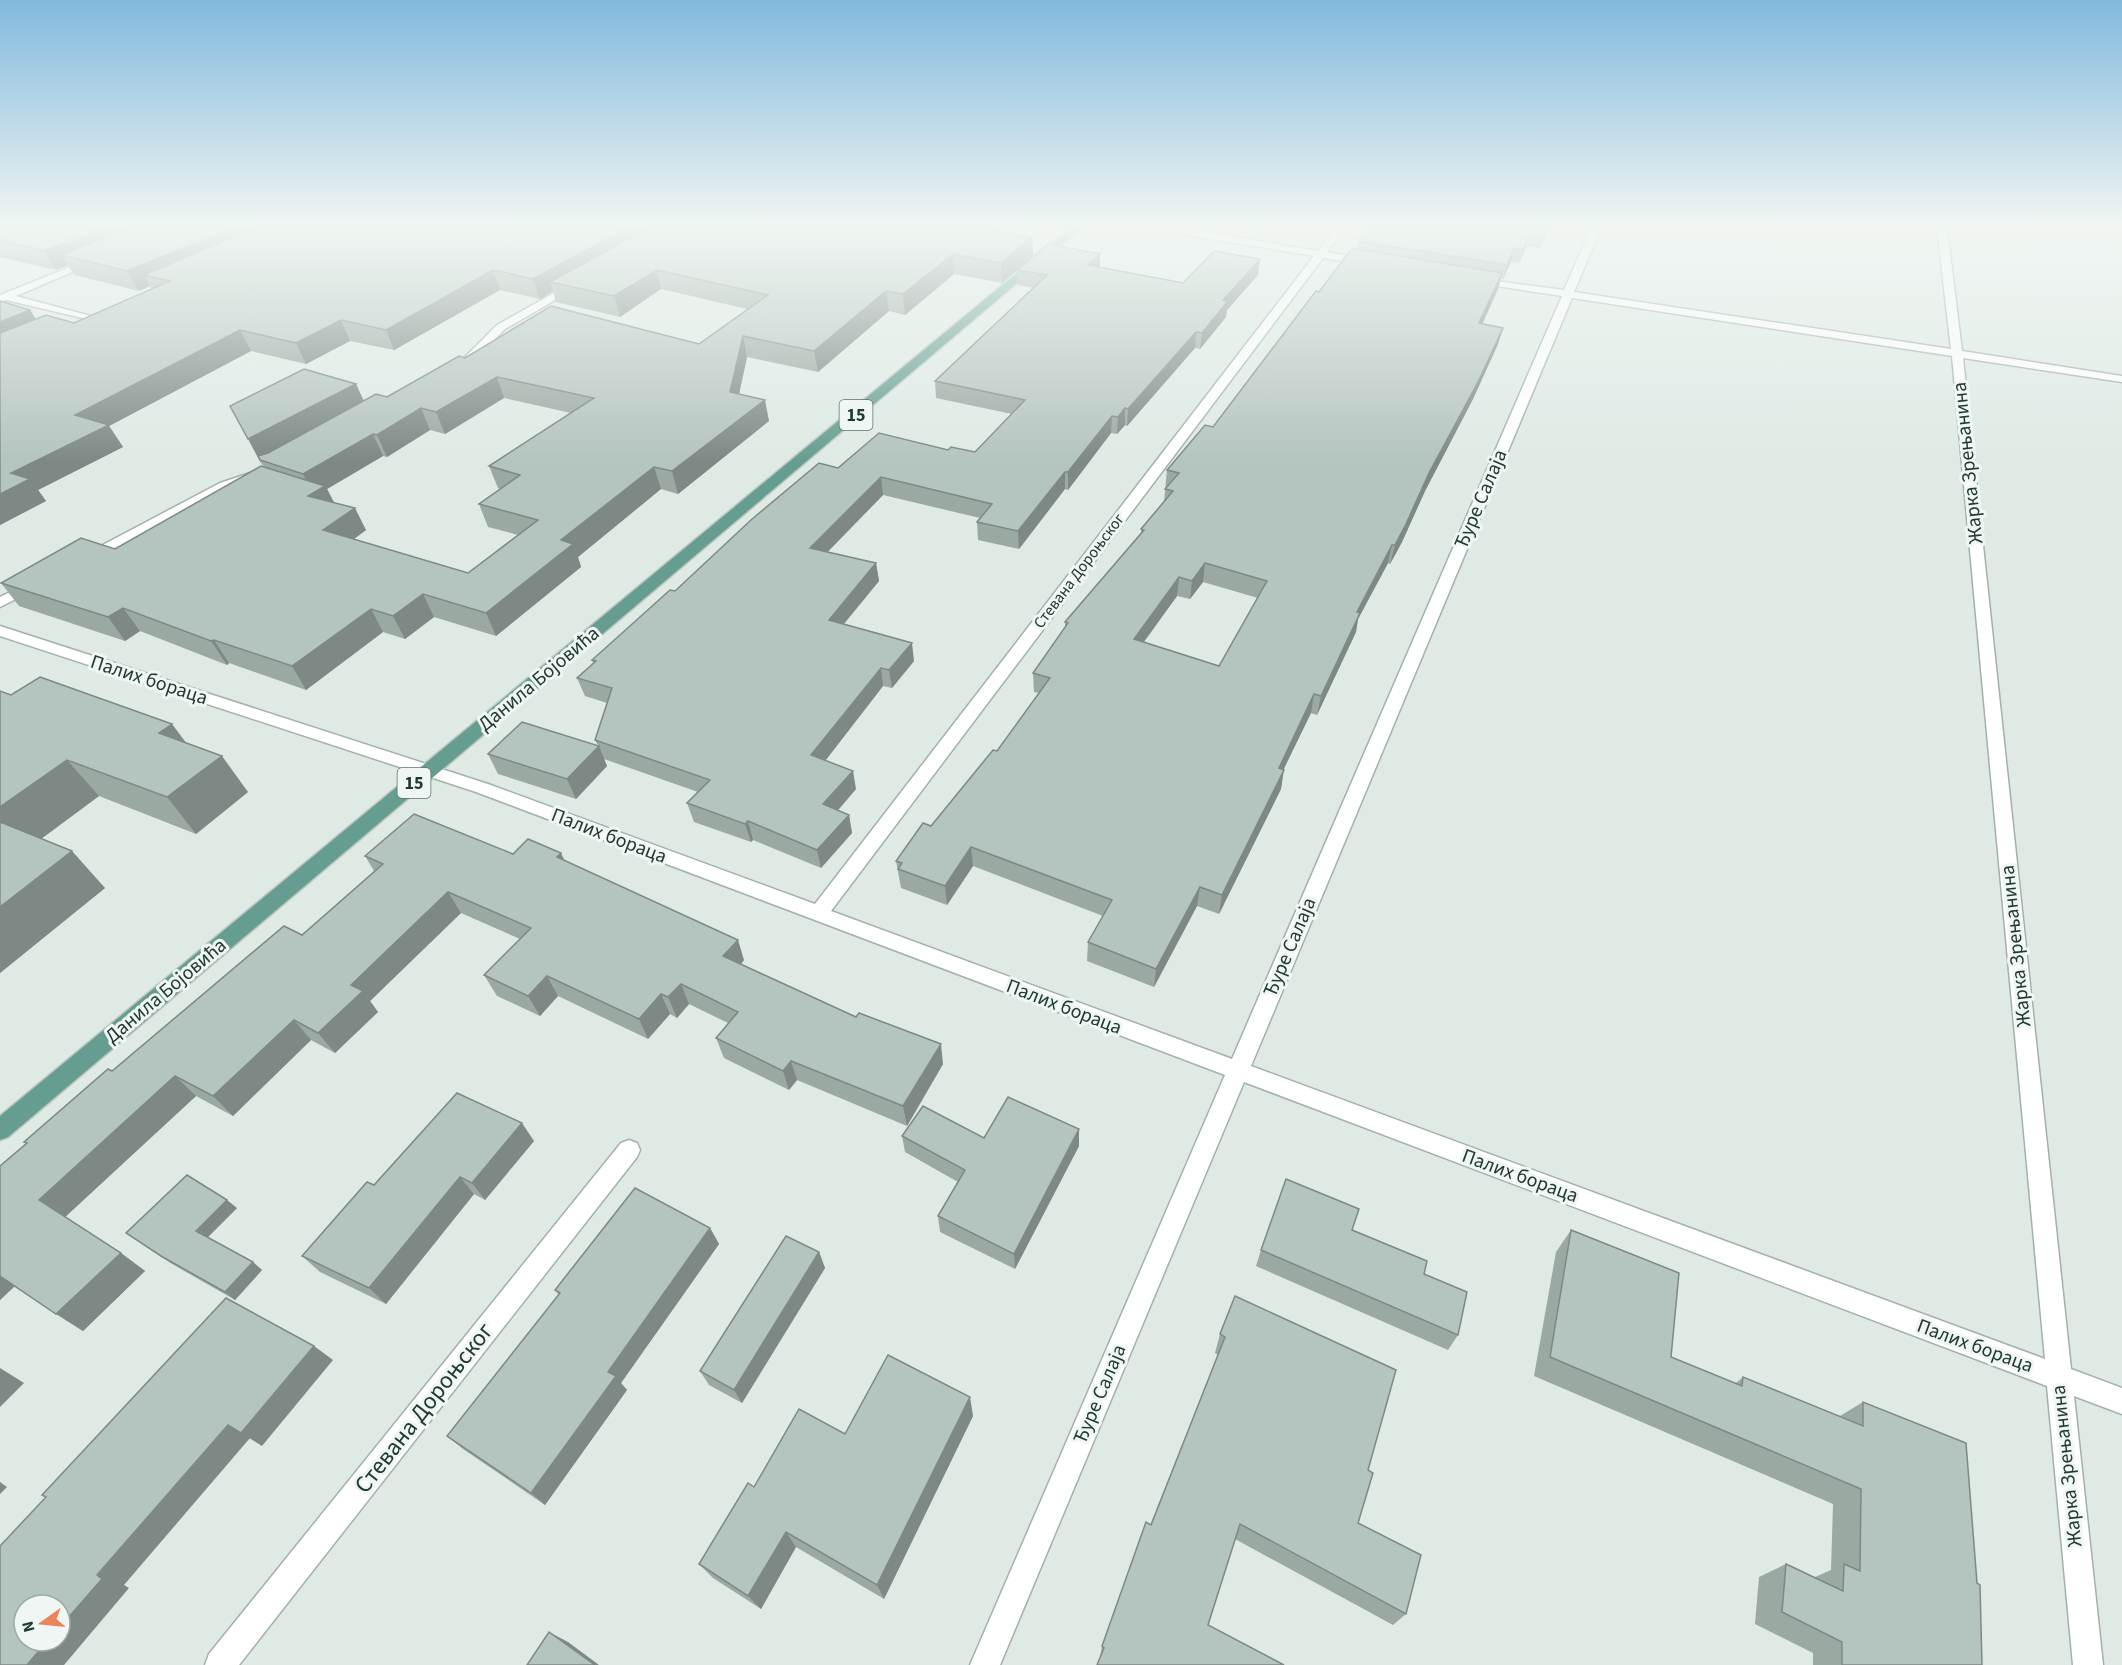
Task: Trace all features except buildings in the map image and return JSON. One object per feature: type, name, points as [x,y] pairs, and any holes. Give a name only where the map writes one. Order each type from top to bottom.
[{"type":"main road","name":"Данила Бојовића","points":[[0,1130],[984,306]]},
{"type":"street","points":[[41,306],[92,316],[65,328]]},
{"type":"street","points":[[454,370],[464,364],[501,327],[539,306]]},
{"type":"street","name":"Стевана Дороњског","points":[[818,914],[1282,306]]},
{"type":"street","name":"Ђуре Салаја","points":[[985,1665],[1563,306]]},
{"type":"street","points":[[1641,306],[1957,352],[2122,379]]},
{"type":"street","name":"Жарка Зрењанина","points":[[1951,306],[2088,1665]]},
{"type":"street","points":[[72,565],[225,486],[264,473]]},
{"type":"street","points":[[0,603],[41,581]]},
{"type":"street","name":"Палих бораца","points":[[0,631],[430,771],[2122,1401]]},
{"type":"street","name":"Стевана Дороњског","points":[[220,1665],[629,1150]]}]
